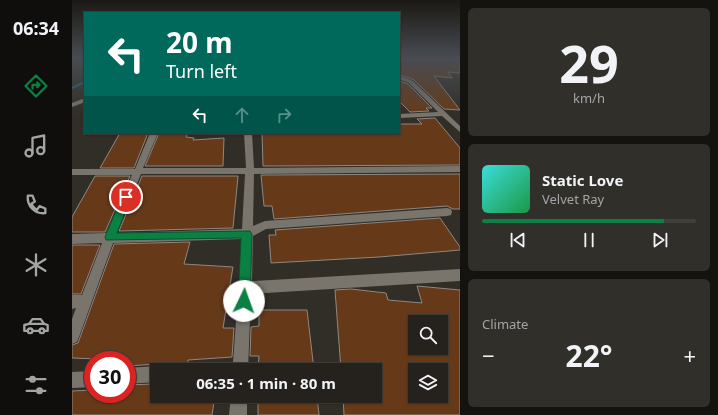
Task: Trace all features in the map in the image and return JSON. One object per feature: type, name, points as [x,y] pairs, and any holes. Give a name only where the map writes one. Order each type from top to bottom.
[{"type":"street","points":[[400,77],[411,82],[460,130]]},
{"type":"street","points":[[72,105],[84,100]]},
{"type":"street","points":[[400,116],[444,114]]},
{"type":"street","points":[[72,337],[110,237],[154,134]]},
{"type":"street","points":[[240,363],[250,171],[248,134]]},
{"type":"street","points":[[72,172],[460,169]]},
{"type":"street","points":[[72,239],[247,234],[265,225],[448,212]]},
{"type":"street","points":[[245,288],[460,275]]},
{"type":"street","points":[[72,302],[86,301]]},
{"type":"street","points":[[136,375],[150,374]]},
{"type":"street","points":[[72,380],[84,379]]},
{"type":"street","points":[[238,415],[239,403]]},
{"type":"building","points":[[407,77],[435,77],[460,110],[444,109],[414,80]]},
{"type":"building","points":[[400,81],[408,84],[432,108],[426,108],[429,111],[410,112],[400,102]]},
{"type":"building","points":[[435,118],[460,148],[460,165],[263,166],[262,134],[400,134],[400,124],[422,124],[417,119]]},
{"type":"building","points":[[119,134],[148,134],[134,168],[100,168]]},
{"type":"building","points":[[159,134],[188,134],[186,137],[194,138],[193,140],[224,138],[223,166],[145,166]]},
{"type":"building","points":[[460,174],[460,209],[453,209],[447,206],[274,219],[272,206],[264,206],[261,175]]},
{"type":"building","points":[[95,176],[130,176],[105,232],[72,232],[72,217]]},
{"type":"building","points":[[142,176],[238,176],[233,228],[119,231]]},
{"type":"building","points":[[440,218],[460,247],[460,250],[379,257],[271,263],[269,235],[276,235],[275,230]]},
{"type":"building","points":[[190,242],[184,264],[233,267],[223,328],[234,328],[232,357],[188,360],[188,363],[150,363],[150,364],[136,365],[136,351],[84,351],[84,358],[72,358],[72,345],[78,343],[114,244]]},
{"type":"building","points":[[72,245],[100,245],[81,294],[72,294]]},
{"type":"building","points":[[417,286],[460,290],[460,415],[344,415],[343,403],[382,403],[382,363],[340,363],[335,290],[351,289],[386,293],[388,300],[422,303]]},
{"type":"building","points":[[259,310],[307,310],[313,363],[258,363],[259,356],[250,356],[251,327],[259,326]]},
{"type":"building","points":[[150,384],[150,403],[214,403],[212,415],[72,415],[72,391],[84,390],[84,403],[136,403],[136,385]]},
{"type":"building","points":[[258,403],[318,403],[319,415],[258,415]]},
{"type":"waterway","points":[[72,88],[84,82]]},
{"type":"route","points":[[126,197],[110,237],[247,234],[244,301]]}]
